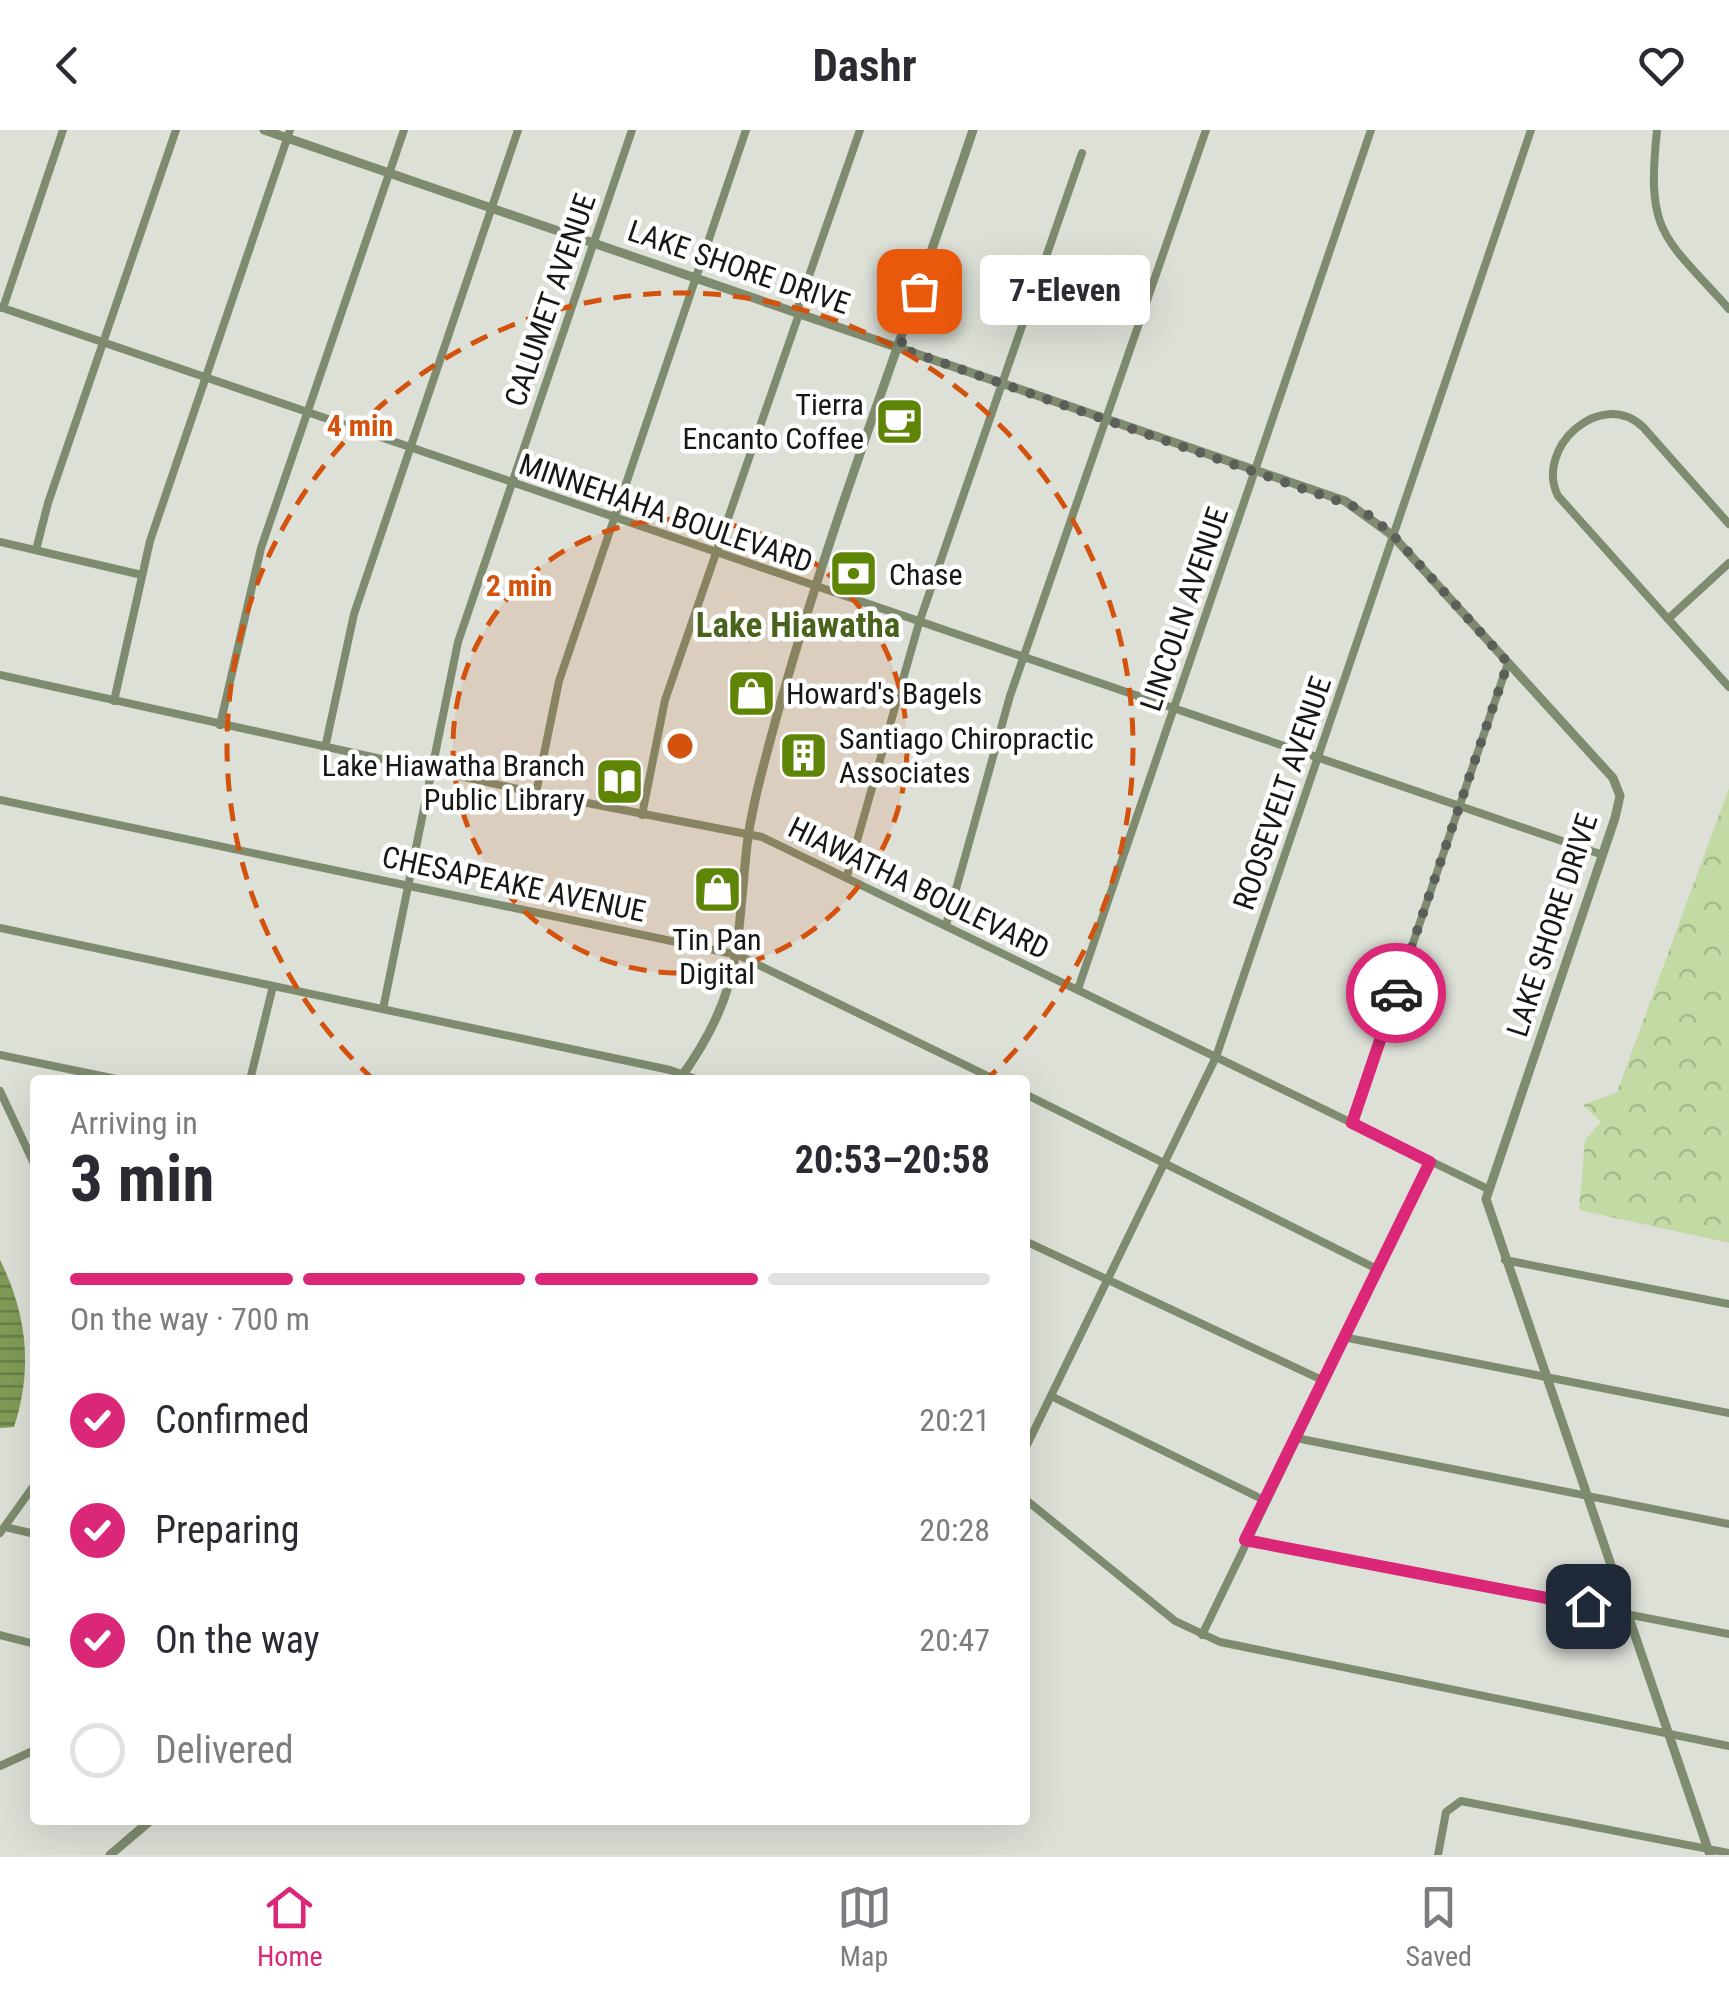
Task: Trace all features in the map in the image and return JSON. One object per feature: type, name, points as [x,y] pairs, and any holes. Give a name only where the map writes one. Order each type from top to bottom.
[{"type":"street","points":[[1,308],[63,130]]},
{"type":"street","points":[[36,550],[176,130]]},
{"type":"street","name":"LAKE SHORE DRIVE","points":[[264,130],[289,134],[594,244],[1255,469],[1361,509],[1392,534],[1617,784],[1620,796],[1488,1190]]},
{"type":"street","points":[[220,725],[261,548],[404,130]]},
{"type":"street","points":[[325,748],[354,614],[518,130]]},
{"type":"street","name":"CALUMET AVENUE","points":[[383,1009],[458,642],[632,130]]},
{"type":"street","points":[[536,793],[559,681],[746,130]]},
{"type":"street","points":[[642,815],[665,700],[860,130]]},
{"type":"street","points":[[683,1075],[716,1023],[738,955],[748,836],[773,730],[972,130]]},
{"type":"street","points":[[946,925],[1023,658],[1103,418],[1206,130]]},
{"type":"street","name":"LINCOLN AVENUE","points":[[1078,990],[1370,130]]},
{"type":"street","name":"ROOSEVELT AVENUE","points":[[1030,1440],[1216,1057],[1531,130]]},
{"type":"street","points":[[1656,130],[1651,186],[1658,224],[1729,309]]},
{"type":"street","points":[[114,701],[142,575],[289,134]]},
{"type":"street","points":[[846,876],[919,622],[1082,153]]},
{"type":"street","name":"MINNEHAHA BOULEVARD","points":[[1,308],[1603,855]]},
{"type":"street","points":[[1729,524],[1644,427],[1626,415],[1595,416],[1558,448],[1551,472],[1558,496],[1729,688]]},
{"type":"street","points":[[0,542],[142,575]]},
{"type":"street","points":[[1668,619],[1729,563]]},
{"type":"street","points":[[1352,1123],[1508,663]]},
{"type":"street","name":"HIAWATHA BOULEVARD","points":[[0,674],[325,748],[762,837],[1488,1190]]},
{"type":"street","name":"CHESAPEAKE AVENUE","points":[[0,800],[738,955],[986,1075]]},
{"type":"street","points":[[0,928],[678,1075]]},
{"type":"street","points":[[251,1075],[273,986]]},
{"type":"street","points":[[0,1055],[97,1075]]},
{"type":"street","points":[[0,1091],[30,1155]]},
{"type":"street","points":[[1030,1096],[1377,1269]]},
{"type":"street","points":[[1202,1635],[1430,1162]]},
{"type":"street","points":[[1488,1190],[1488,1208],[1505,1260],[1709,1852]]},
{"type":"street","points":[[1030,1244],[1322,1380]]},
{"type":"street","points":[[1505,1260],[1729,1304]]},
{"type":"street","points":[[1343,1336],[1729,1413]]},
{"type":"street","points":[[1051,1396],[1264,1500]]},
{"type":"street","points":[[1296,1438],[1729,1524]]},
{"type":"street","points":[[30,1491],[2,1530],[30,1533]]},
{"type":"street","points":[[1030,1502],[1175,1621],[1202,1635],[1244,1648],[1729,1746]]},
{"type":"street","points":[[1245,1540],[1729,1634]]},
{"type":"street","points":[[0,1635],[30,1643]]},
{"type":"street","points":[[0,1766],[30,1752]]},
{"type":"street","points":[[1438,1855],[1446,1812],[1462,1800],[1729,1853]]},
{"type":"street","points":[[110,1855],[144,1825]]},
{"type":"green space","points":[[1729,788],[1729,1243],[1579,1210],[1585,1140],[1601,1122],[1583,1105],[1617,1092]]},
{"type":"shaded area","points":[[0,1260],[21,1321],[25,1363],[14,1427],[0,1428]]},
{"type":"way so far","points":[[919,291],[900,348],[1361,509],[1392,534],[1508,663],[1396,993]]},
{"type":"place","name":"7-Eleven","points":[[919,291]]},
{"type":"place","name":"Tierra Encanto Coffee","points":[[899,421]]},
{"type":"place","name":"Chase","points":[[854,574]]},
{"type":"place","name":"Howard's Bagels","points":[[751,693]]},
{"type":"place","name":"Santiago Chiropractic Associates","points":[[804,755]]},
{"type":"place","name":"Lake Hiawatha Branch Public Library","points":[[620,782]]},
{"type":"place","name":"Tin Pan Digital","points":[[717,890]]},
{"type":"district","name":"Lake Hiawatha","points":[[798,625]]},
{"type":"route","points":[[1396,993],[1352,1123],[1430,1162],[1245,1540],[1588,1606]]}]
